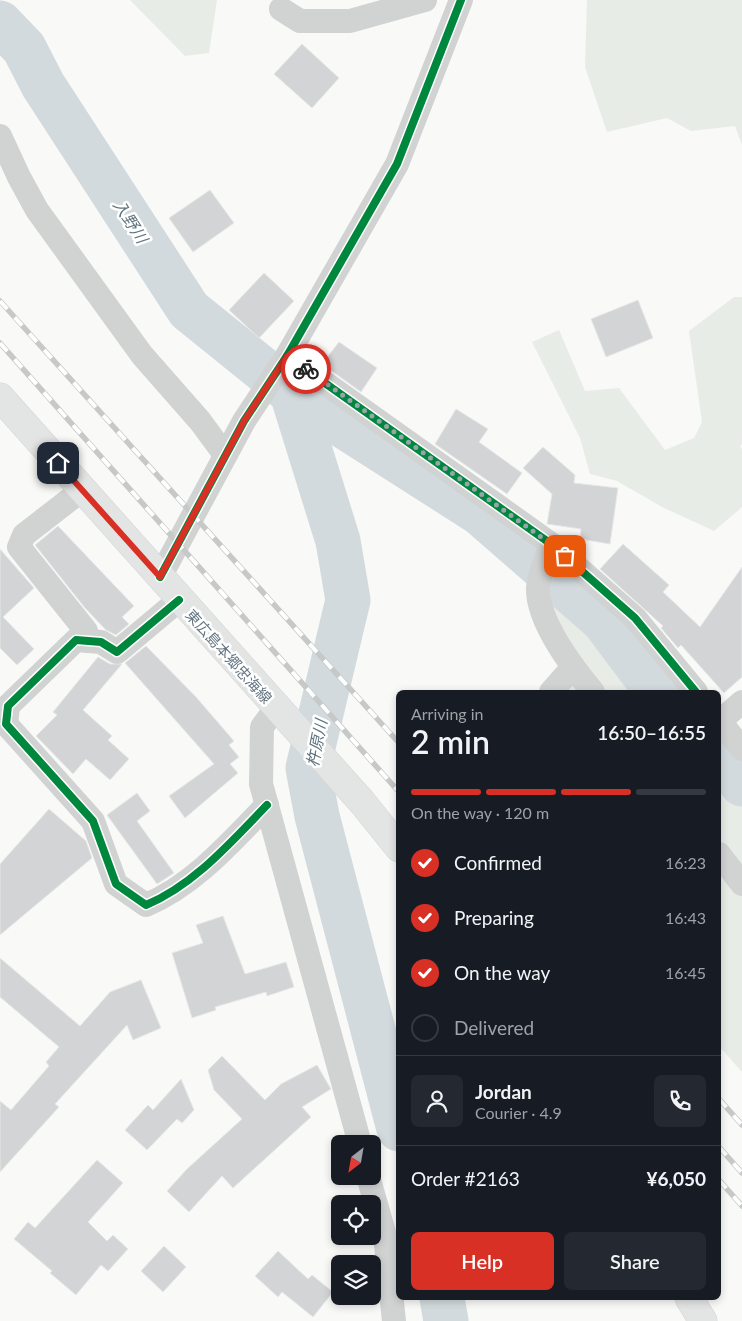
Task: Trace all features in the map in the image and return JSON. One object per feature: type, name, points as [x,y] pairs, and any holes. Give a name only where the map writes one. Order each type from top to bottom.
[{"type":"main road","name":"東広島本郷忠海線","points":[[0,397],[179,600],[362,802],[396,844]]},
{"type":"street","points":[[281,9],[300,21],[350,22],[426,0]]},
{"type":"street","points":[[160,577],[244,421],[287,356],[397,164],[459,4],[435,0]]},
{"type":"street","points":[[0,136],[19,178],[37,210],[142,355],[200,421],[225,455]]},
{"type":"street","points":[[287,356],[550,547],[635,618],[694,690]]},
{"type":"street","points":[[82,490],[24,535],[19,547],[86,631],[88,641]]},
{"type":"street","points":[[550,547],[538,588],[543,614],[573,667],[591,690]]},
{"type":"street","points":[[179,600],[117,652],[101,642],[76,640],[8,706],[6,724],[93,822],[116,884],[146,905],[163,898],[210,862],[267,806]]},
{"type":"street","points":[[553,690],[573,667]]},
{"type":"street","points":[[721,719],[742,702]]},
{"type":"street","points":[[276,708],[262,727],[261,784],[358,1135]]},
{"type":"street","points":[[721,723],[742,748]]},
{"type":"street","points":[[721,857],[742,884]]},
{"type":"street","points":[[371,1185],[385,1236],[394,1321]]},
{"type":"shaded area","points":[[130,0],[217,0],[209,53],[185,56]]},
{"type":"shaded area","points":[[587,0],[742,0],[742,145],[735,126],[691,131],[667,118],[607,132],[585,67]]},
{"type":"shaded area","points":[[734,297],[742,297],[742,444],[740,446],[742,449],[742,507],[714,531],[662,507],[617,481],[590,474],[580,438],[532,342],[559,330],[585,391],[619,388],[665,450],[694,438],[702,422],[689,331]]},
{"type":"shaded area","points":[[554,589],[643,690],[565,690],[542,608]]},
{"type":"shaded area","points":[[721,780],[742,805],[742,868],[721,842]]},
{"type":"shaded area","points":[[721,866],[742,894],[742,1072],[721,1048]]},
{"type":"building","points":[[302,44],[339,78],[312,108],[274,74]]},
{"type":"building","points":[[210,190],[234,223],[193,252],[169,218]]},
{"type":"building","points":[[264,273],[294,301],[259,338],[229,310]]},
{"type":"building","points":[[638,300],[653,338],[606,357],[591,319]]},
{"type":"building","points":[[339,342],[377,368],[361,392],[322,364]]},
{"type":"building","points":[[456,409],[488,429],[479,442],[522,473],[507,494],[435,444]]},
{"type":"building","points":[[543,447],[575,475],[574,483],[618,488],[610,544],[580,539],[581,529],[547,524],[552,494],[523,468]]},
{"type":"building","points":[[58,526],[134,606],[122,617],[129,624],[116,635],[106,630],[85,608],[35,545]]},
{"type":"building","points":[[623,544],[669,585],[663,592],[700,627],[742,567],[742,677],[724,693],[681,645],[678,648],[661,628],[663,626],[600,569]]},
{"type":"building","points":[[0,549],[34,588],[3,617],[34,649],[17,665],[0,648]]},
{"type":"building","points":[[146,646],[196,697],[234,741],[229,745],[239,757],[230,764],[238,773],[185,818],[169,796],[214,764],[125,663]]},
{"type":"building","points":[[98,657],[110,664],[122,664],[83,710],[112,736],[108,740],[129,759],[110,780],[86,759],[73,774],[36,736],[57,715],[53,712]]},
{"type":"building","points":[[137,793],[150,811],[137,821],[174,873],[157,884],[107,815]]},
{"type":"building","points":[[49,809],[86,841],[92,858],[0,935],[0,864]]},
{"type":"building","points":[[223,916],[245,974],[286,962],[294,987],[267,996],[266,992],[215,1007],[216,1010],[192,1018],[172,953],[203,943],[196,925]]},
{"type":"building","points":[[0,958],[80,1026],[110,992],[141,980],[161,1028],[133,1040],[127,1025],[55,1104],[59,1107],[0,1172],[0,1101],[11,1110],[49,1066],[46,1062],[59,1047],[0,997]]},
{"type":"building","points":[[222,1056],[265,1100],[281,1084],[317,1065],[331,1089],[302,1107],[311,1117],[233,1188],[222,1176],[189,1212],[167,1191],[187,1169],[242,1119],[214,1090],[208,1070]]},
{"type":"building","points":[[181,1079],[194,1110],[182,1123],[177,1119],[147,1150],[125,1130],[148,1105],[153,1110]]},
{"type":"building","points":[[97,1160],[123,1183],[88,1222],[107,1241],[113,1235],[128,1249],[108,1271],[101,1265],[76,1295],[50,1273],[52,1271],[14,1239],[28,1222],[35,1228]]},
{"type":"building","points":[[164,1246],[186,1267],[163,1292],[141,1271]]},
{"type":"building","points":[[278,1251],[308,1279],[312,1275],[331,1290],[331,1294],[313,1317],[282,1292],[278,1297],[255,1276]]},
{"type":"waterway","name":"入野川","points":[[0,23],[24,48],[43,85],[189,310],[292,393],[480,513],[603,620],[645,676],[660,690]]},
{"type":"waterway","name":"杵原川","points":[[292,393],[338,541],[348,600],[308,768],[317,816],[396,1118]]},
{"type":"waterway","points":[[721,757],[742,784]]},
{"type":"waterway","name":"杵原川","points":[[442,1300],[446,1321]]},
{"type":"railway","points":[[0,301],[396,740]]},
{"type":"railway","points":[[0,343],[396,789]]},
{"type":"railway","points":[[721,1101],[742,1125]]},
{"type":"railway","points":[[721,1149],[742,1173]]},
{"type":"railway","points":[[721,1182],[742,1206]]},
{"type":"cycle path","points":[[160,577],[244,421],[287,356],[397,164],[461,0]]},
{"type":"cycle path","points":[[287,356],[551,544],[635,618],[694,690]]},
{"type":"cycle path","points":[[179,600],[117,652],[101,642],[76,640],[8,706],[6,724],[93,821],[116,884],[146,905],[164,896],[196,874],[226,848],[267,805]]},
{"type":"way so far","points":[[306,369],[551,544],[565,556]]},
{"type":"route","points":[[58,463],[160,577],[194,518],[244,421],[287,356],[306,369]]}]
